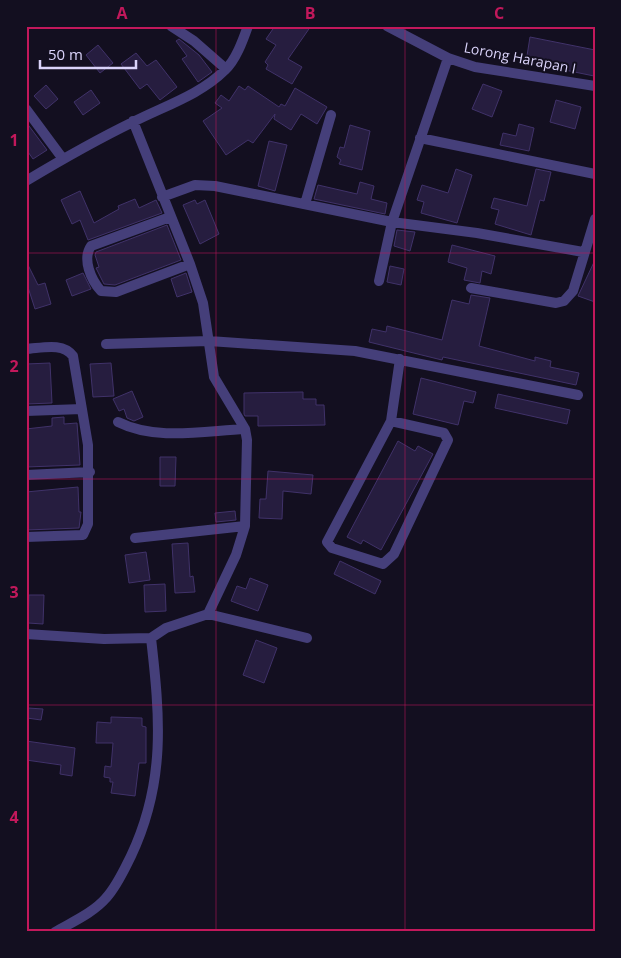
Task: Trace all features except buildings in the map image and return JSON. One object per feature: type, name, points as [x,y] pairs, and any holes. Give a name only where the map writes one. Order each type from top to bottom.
[{"type":"street","points":[[171,26],[194,40],[226,69]]},
{"type":"street","points":[[26,181],[133,121],[187,96],[226,69],[248,26]]},
{"type":"street","name":"Lorong Harapan I","points":[[387,26],[448,58],[475,67],[595,86]]},
{"type":"street","points":[[380,281],[392,222],[448,58]]},
{"type":"street","points":[[26,109],[63,159]]},
{"type":"street","points":[[305,204],[330,115]]},
{"type":"street","points":[[133,121],[170,218],[190,264],[203,303],[214,377],[245,429],[247,440],[245,526],[236,555],[208,614]]},
{"type":"street","points":[[420,138],[595,174]]},
{"type":"street","points":[[162,197],[186,188],[204,184],[392,222],[476,233],[584,252]]},
{"type":"street","points":[[170,218],[90,246],[86,252],[86,261],[96,286],[101,291],[116,292],[190,264]]},
{"type":"street","points":[[470,288],[556,303],[564,301],[573,291],[595,219]]},
{"type":"street","points":[[106,344],[208,341],[355,351],[578,395]]},
{"type":"street","points":[[26,348],[61,347],[69,350],[73,356],[86,429],[90,472],[88,524],[83,535],[26,537]]},
{"type":"street","points":[[391,420],[444,432],[448,440],[394,554],[383,564],[332,548],[327,542],[391,420],[400,359]]},
{"type":"street","points":[[26,412],[82,409]]},
{"type":"street","points":[[118,422],[134,430],[150,433],[245,429]]},
{"type":"street","points":[[26,474],[90,472]]},
{"type":"street","points":[[135,538],[245,526]]},
{"type":"street","points":[[26,634],[104,639],[150,638],[166,628],[208,614],[307,638]]},
{"type":"street","points":[[55,932],[83,916],[106,899],[121,876],[139,839],[154,783],[159,748],[159,721],[150,638]]}]
